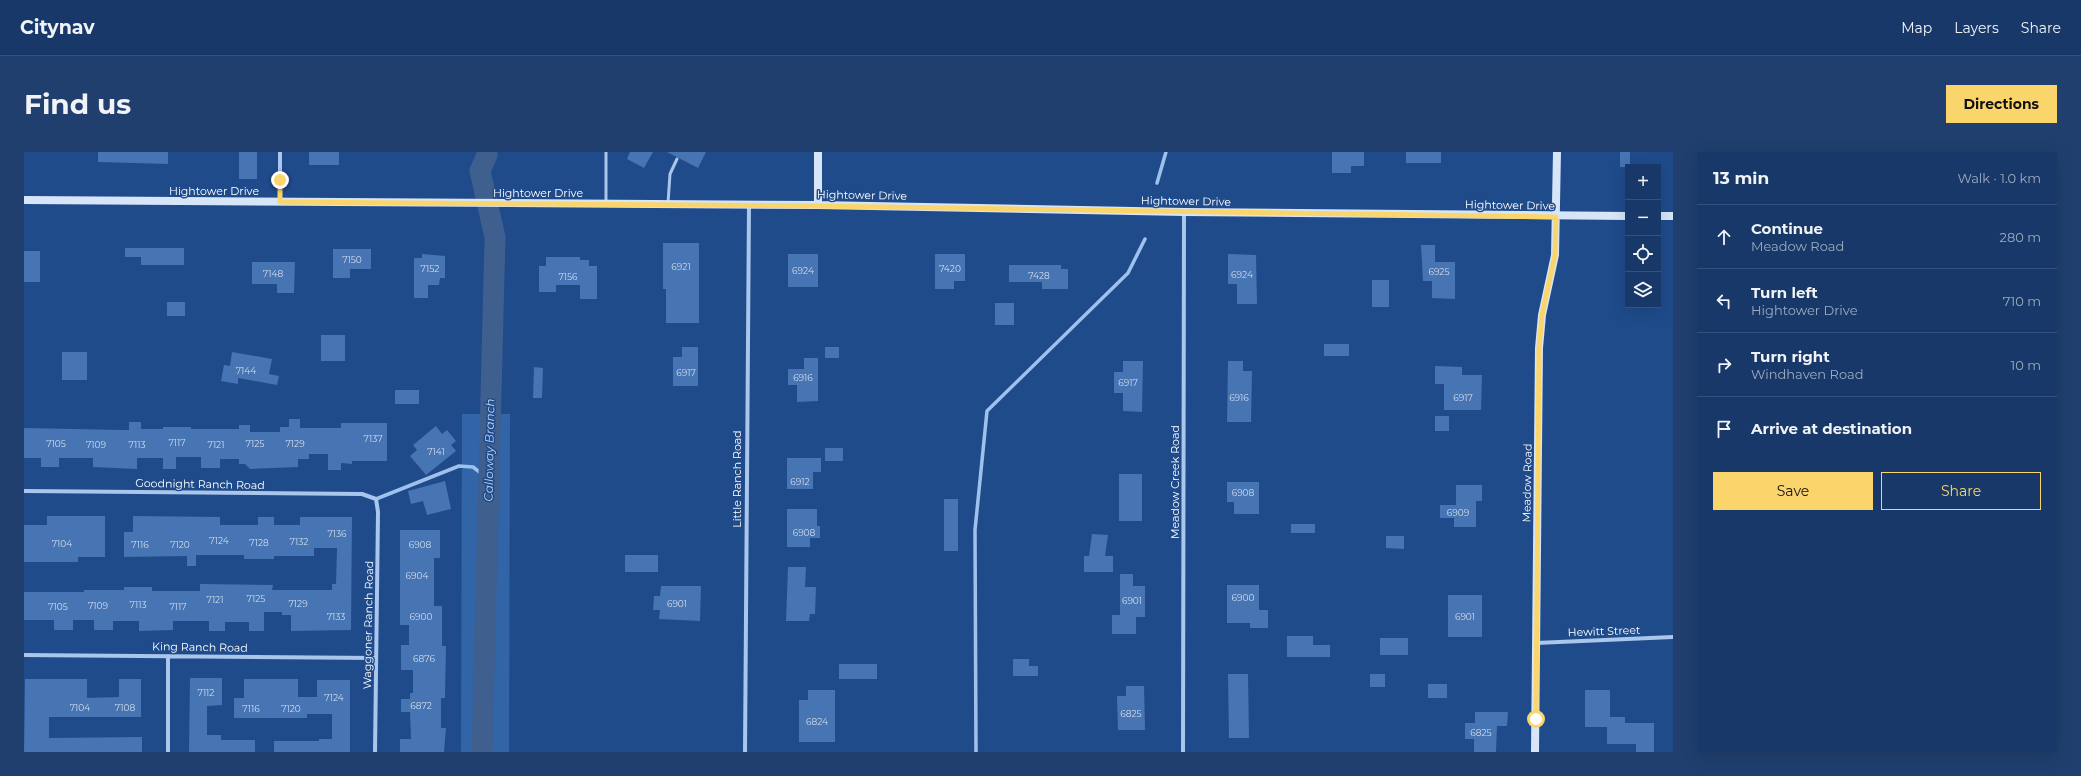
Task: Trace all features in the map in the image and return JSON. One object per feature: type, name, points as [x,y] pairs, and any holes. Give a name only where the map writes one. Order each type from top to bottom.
[{"type":"street","points":[[280,152],[280,202]]},
{"type":"street","points":[[818,152],[818,206]]},
{"type":"street","name":"Meadow Road","points":[[1535,752],[1539,348],[1542,315],[1555,255],[1557,152]]},
{"type":"street","name":"Hightower Drive","points":[[24,200],[818,206],[1556,217],[1625,216]]},
{"type":"street","name":"Little Ranch Road","points":[[746,752],[749,206]]},
{"type":"street","name":"Meadow Creek Road","points":[[1183,752],[1184,212]]},
{"type":"street","points":[[1661,216],[1673,216]]},
{"type":"street","name":"Goodnight Ranch Road","points":[[24,491],[362,494],[376,499]]},
{"type":"street","name":"Waggoner Ranch Road","points":[[375,752],[378,512],[376,499]]},
{"type":"street","name":"Hewitt Street","points":[[1536,643],[1673,637]]},
{"type":"street","name":"King Ranch Road","points":[[24,655],[376,658]]},
{"type":"street","points":[[168,656],[168,752]]},
{"type":"lane","points":[[606,152],[606,204]]},
{"type":"lane","points":[[668,205],[670,174],[676,159]]},
{"type":"shaded area","points":[[462,414],[510,414],[509,752],[461,752]]},
{"type":"building","points":[[98,152],[168,152],[168,164],[98,162]]},
{"type":"building","points":[[239,152],[257,152],[257,179],[239,179]]},
{"type":"building","points":[[309,152],[339,152],[339,165],[309,165]]},
{"type":"building","points":[[630,152],[653,152],[644,168],[627,159]]},
{"type":"building","points":[[667,152],[706,152],[698,168]]},
{"type":"building","points":[[1332,152],[1364,152],[1364,166],[1351,166],[1351,173],[1332,173]]},
{"type":"building","points":[[1406,152],[1441,152],[1441,163],[1406,163]]},
{"type":"building","points":[[1620,152],[1630,152],[1630,164],[1625,164],[1625,167],[1620,167]]},
{"type":"building","points":[[663,243],[699,243],[699,323],[666,323],[666,289],[663,289]]},
{"type":"building","points":[[1421,245],[1435,245],[1435,262],[1455,262],[1455,299],[1432,298],[1432,281],[1423,281]]},
{"type":"building","points":[[125,248],[184,248],[184,265],[141,265],[141,257],[125,257]]},
{"type":"building","points":[[333,249],[371,249],[371,269],[350,269],[350,278],[333,278]]},
{"type":"building","points":[[24,251],[40,251],[40,282],[24,282]]},
{"type":"building","points":[[422,254],[445,256],[445,278],[440,278],[439,285],[428,285],[428,298],[414,298],[414,258],[422,258]]},
{"type":"building","points":[[788,254],[818,254],[818,287],[788,287]]},
{"type":"building","points":[[935,254],[965,254],[965,281],[954,281],[954,289],[935,289]]},
{"type":"building","points":[[1228,254],[1256,255],[1257,304],[1237,304],[1237,284],[1228,284]]},
{"type":"building","points":[[546,257],[580,257],[580,260],[589,260],[589,266],[597,266],[597,299],[580,299],[580,285],[556,285],[556,292],[539,292],[539,266],[546,266]]},
{"type":"building","points":[[252,262],[295,262],[294,293],[277,293],[277,284],[252,284]]},
{"type":"building","points":[[1009,265],[1061,265],[1061,269],[1068,269],[1068,289],[1042,289],[1042,282],[1009,282]]},
{"type":"building","points":[[1372,280],[1389,280],[1389,307],[1372,307]]},
{"type":"building","points":[[167,302],[185,302],[185,316],[167,316]]},
{"type":"building","points":[[995,303],[1014,303],[1014,325],[995,325]]},
{"type":"building","points":[[321,335],[345,335],[345,361],[321,361]]},
{"type":"building","points":[[1324,344],[1349,344],[1349,356],[1324,356]]},
{"type":"building","points":[[682,347],[698,347],[698,386],[673,386],[673,357],[682,357]]},
{"type":"building","points":[[825,347],[839,347],[839,358],[825,358]]},
{"type":"building","points":[[62,352],[87,352],[87,380],[62,380]]},
{"type":"building","points":[[232,352],[272,359],[269,374],[279,376],[277,385],[238,378],[238,384],[221,381],[224,365],[230,366]]},
{"type":"building","points":[[804,358],[818,358],[818,401],[797,402],[797,385],[788,385],[788,369],[804,369]]},
{"type":"building","points":[[1123,361],[1143,361],[1142,412],[1123,411],[1123,393],[1114,393],[1114,372],[1123,372]]},
{"type":"building","points":[[1228,361],[1243,361],[1243,371],[1252,371],[1251,422],[1227,422]]},
{"type":"building","points":[[1435,366],[1462,367],[1462,375],[1482,375],[1481,410],[1444,410],[1444,384],[1435,384]]},
{"type":"building","points":[[534,367],[543,368],[542,398],[533,398]]},
{"type":"building","points":[[395,390],[419,390],[419,404],[395,404]]},
{"type":"building","points":[[1435,416],[1449,416],[1449,431],[1435,431]]},
{"type":"building","points":[[289,419],[300,419],[300,428],[341,428],[341,423],[387,423],[387,461],[352,461],[352,464],[341,463],[341,470],[328,470],[328,454],[309,454],[309,459],[298,459],[298,467],[250,469],[245,464],[239,464],[239,459],[220,459],[220,468],[201,468],[201,457],[176,457],[176,469],[163,469],[163,458],[137,458],[137,469],[93,467],[93,458],[59,458],[59,467],[41,467],[41,458],[24,458],[24,428],[129,430],[129,422],[141,422],[141,429],[191,427],[191,429],[239,429],[239,425],[250,425],[250,432],[280,432],[280,427],[289,427]]},
{"type":"building","points":[[436,426],[442,434],[447,430],[456,441],[451,445],[456,451],[426,475],[410,456],[417,450],[413,445]]},
{"type":"building","points":[[825,448],[843,448],[843,461],[825,461]]},
{"type":"building","points":[[787,458],[821,458],[821,472],[813,472],[813,489],[787,489]]},
{"type":"building","points":[[1119,474],[1142,474],[1142,521],[1119,521]]},
{"type":"building","points":[[445,481],[451,509],[427,515],[423,501],[411,504],[408,491]]},
{"type":"building","points":[[1227,482],[1259,482],[1259,514],[1234,514],[1234,502],[1227,502]]},
{"type":"building","points":[[1456,485],[1482,485],[1482,501],[1476,501],[1476,527],[1454,527],[1454,518],[1440,518],[1440,505],[1456,505]]},
{"type":"building","points":[[944,499],[958,499],[958,551],[944,551]]},
{"type":"building","points":[[787,509],[817,509],[817,526],[820,526],[820,538],[810,538],[810,547],[787,547]]},
{"type":"building","points":[[47,516],[105,516],[105,557],[78,557],[78,562],[24,562],[24,525],[47,525]]},
{"type":"building","points":[[133,516],[220,517],[220,525],[258,525],[258,517],[274,517],[274,525],[300,525],[300,517],[352,517],[351,630],[291,631],[291,615],[282,615],[282,612],[264,612],[264,631],[249,631],[249,622],[225,622],[225,631],[209,631],[209,621],[173,621],[173,630],[139,631],[139,621],[113,621],[113,630],[94,630],[94,620],[73,620],[73,630],[54,630],[54,620],[24,620],[24,592],[124,590],[124,587],[152,587],[152,591],[200,591],[200,584],[273,585],[272,590],[332,590],[332,584],[336,584],[337,548],[314,548],[314,556],[274,556],[274,559],[244,559],[244,555],[196,555],[196,566],[187,566],[187,556],[124,557],[124,532],[133,532]]},
{"type":"building","points":[[1291,524],[1315,524],[1315,533],[1291,533]]},
{"type":"building","points":[[400,530],[440,530],[440,558],[434,558],[434,606],[442,606],[442,646],[446,646],[445,698],[441,698],[441,728],[446,728],[444,752],[400,752],[400,739],[411,739],[410,712],[401,712],[401,699],[410,699],[410,693],[413,693],[413,670],[401,670],[401,645],[409,645],[409,625],[400,625]]},
{"type":"building","points":[[1092,534],[1108,535],[1105,556],[1113,556],[1113,572],[1084,572],[1084,556],[1089,556]]},
{"type":"building","points":[[1386,536],[1404,536],[1404,549],[1386,548]]},
{"type":"building","points":[[625,555],[658,555],[658,572],[625,572]]},
{"type":"building","points":[[788,567],[806,567],[805,587],[816,587],[815,614],[810,614],[809,621],[786,621]]},
{"type":"building","points":[[1120,574],[1133,574],[1133,586],[1145,586],[1145,617],[1136,617],[1136,634],[1112,634],[1112,615],[1120,615]]},
{"type":"building","points":[[1227,585],[1259,585],[1259,610],[1268,610],[1268,628],[1250,628],[1250,623],[1227,623]]},
{"type":"building","points":[[661,586],[701,586],[700,621],[659,619],[660,610],[653,610],[654,596],[660,596]]},
{"type":"building","points":[[1448,595],[1482,595],[1482,637],[1448,637]]},
{"type":"building","points":[[1287,636],[1313,636],[1313,645],[1330,645],[1330,657],[1287,657]]},
{"type":"building","points":[[1380,638],[1408,638],[1408,655],[1380,655]]},
{"type":"building","points":[[1013,659],[1029,659],[1029,666],[1038,666],[1038,676],[1013,676]]},
{"type":"building","points":[[839,664],[877,664],[877,679],[839,679]]},
{"type":"building","points":[[1228,674],[1248,674],[1249,738],[1229,738]]},
{"type":"building","points":[[1370,674],[1385,674],[1385,687],[1370,687]]},
{"type":"building","points":[[190,678],[222,678],[222,705],[207,706],[207,735],[221,735],[221,740],[255,740],[255,752],[189,752]]},
{"type":"building","points":[[25,679],[87,679],[87,698],[119,697],[119,679],[141,679],[141,717],[49,717],[49,738],[142,737],[142,752],[24,752]]},
{"type":"building","points":[[244,679],[298,679],[298,697],[317,697],[317,680],[350,680],[350,752],[274,752],[274,741],[319,741],[319,739],[332,739],[332,714],[307,714],[307,718],[234,718],[234,698],[244,698]]},
{"type":"building","points":[[1428,684],[1447,684],[1447,698],[1428,698]]},
{"type":"building","points":[[1126,686],[1144,686],[1145,730],[1118,730],[1117,696],[1126,696]]},
{"type":"building","points":[[808,690],[835,690],[835,742],[799,742],[799,700],[808,700]]},
{"type":"building","points":[[1585,690],[1610,690],[1610,717],[1625,717],[1625,723],[1654,723],[1654,752],[1636,752],[1636,744],[1607,744],[1607,727],[1585,727]]},
{"type":"building","points":[[1475,712],[1508,712],[1507,726],[1497,726],[1496,752],[1474,752],[1474,739],[1465,739],[1465,723],[1475,723]]},
{"type":"waterway","points":[[1157,183],[1166,152]]},
{"type":"waterway","name":"Calloway Branch","points":[[482,752],[495,237],[480,171],[487,155]]},
{"type":"waterway","points":[[976,752],[975,530],[987,411],[1128,273],[1145,239]]},
{"type":"waterway","points":[[376,499],[459,466],[473,467],[482,474],[488,513]]},
{"type":"route","points":[[280,180],[280,202],[818,206],[1556,217],[1555,255],[1542,315],[1539,348],[1536,719]]}]
